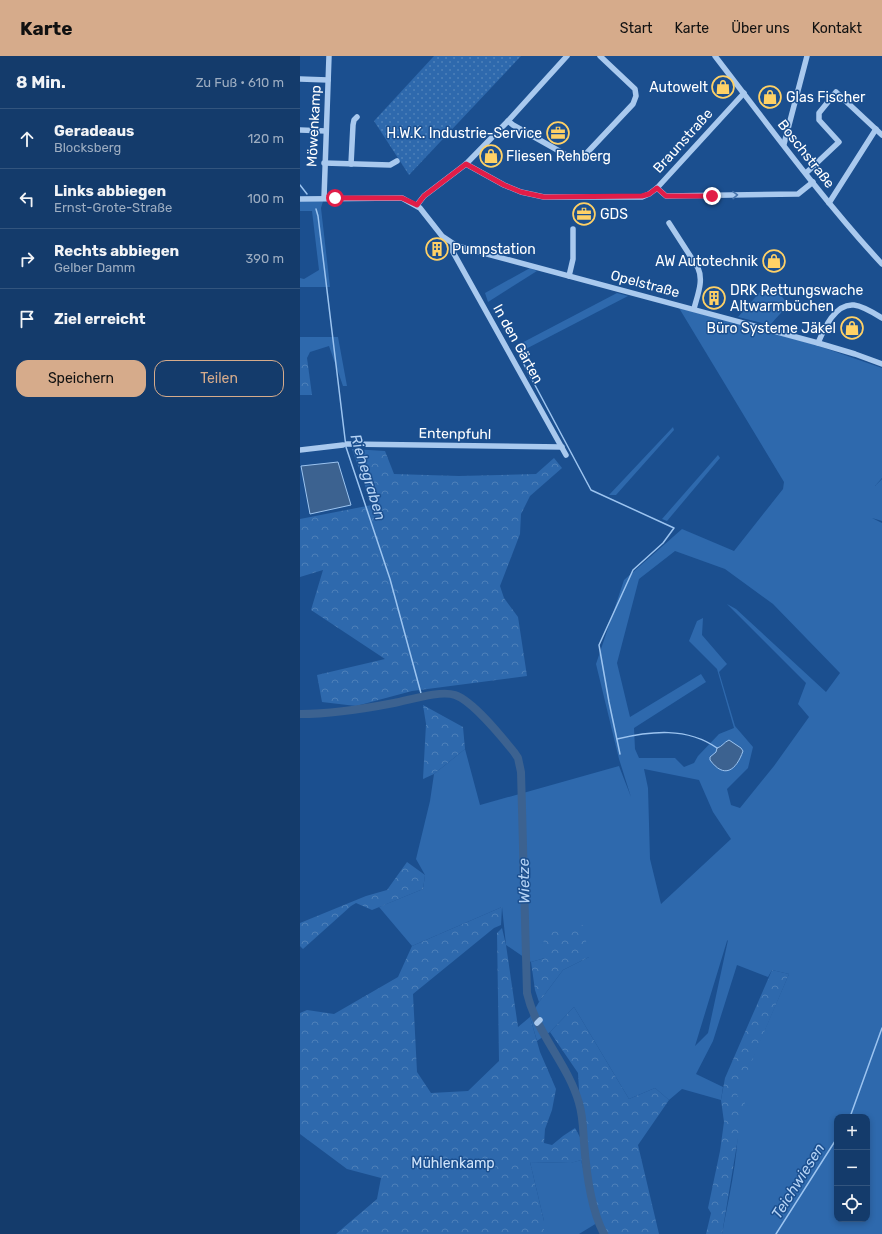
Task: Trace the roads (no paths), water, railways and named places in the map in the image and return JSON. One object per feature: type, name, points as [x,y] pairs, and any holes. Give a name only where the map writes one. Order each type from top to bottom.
[{"type":"street","name":"Möwenkamp","points":[[324,198],[324,163],[329,56]]},
{"type":"street","points":[[300,199],[402,198],[417,205],[424,196],[466,164],[508,121],[567,56]]},
{"type":"street","points":[[508,121],[568,156],[576,158],[583,157],[633,104],[636,96],[635,89],[600,56]]},
{"type":"street","name":"Boschstraße","points":[[716,56],[853,234],[882,264]]},
{"type":"street","points":[[784,144],[807,56]]},
{"type":"street","points":[[300,79],[328,80]]},
{"type":"street","points":[[806,173],[839,142],[819,120],[819,113],[836,92],[882,134]]},
{"type":"street","name":"Braunstraße","points":[[657,188],[744,93]]},
{"type":"street","points":[[351,164],[353,125],[357,116]]},
{"type":"street","points":[[829,203],[876,129]]},
{"type":"street","points":[[300,130],[326,131]]},
{"type":"street","points":[[324,163],[390,165],[397,161]]},
{"type":"street","points":[[466,164],[504,185],[521,192],[544,197],[642,196],[649,194],[657,188],[666,196],[798,194],[813,182]]},
{"type":"street","name":"Opelstraße","points":[[417,205],[426,214],[442,236],[457,246],[818,343],[882,364]]},
{"type":"street","points":[[669,223],[698,268],[701,276],[701,282],[694,309]]},
{"type":"street","points":[[569,276],[573,259],[573,230]]},
{"type":"street","name":"In den Gärten","points":[[453,244],[453,252],[566,455]]},
{"type":"street","points":[[818,343],[826,324],[840,308],[847,305],[855,305],[882,318]]},
{"type":"street","name":"Entenpfuhl","points":[[300,450],[345,444],[562,447]]},
{"type":"waterway","name":"Riehegraben","points":[[300,185],[307,194]]},
{"type":"waterway","name":"Riehegraben","points":[[316,209],[346,447],[390,579],[422,697]]},
{"type":"waterway","points":[[520,357],[591,490],[674,528],[663,543],[633,570],[599,645],[620,754]]},
{"type":"waterway","name":"Wietze","points":[[300,714],[359,709],[441,694],[455,695],[478,711],[502,737],[518,758],[521,772],[527,993],[537,1022],[568,1075],[579,1103],[592,1202],[604,1234]]},
{"type":"waterway","points":[[617,739],[643,734],[681,734],[705,741],[717,748]]},
{"type":"waterway","name":"Teichwiesen","points":[[851,1114],[882,1028]]},
{"type":"waterway","name":"Teichwiesen","points":[[776,1234],[834,1143]]},
{"type":"place","name":"Autowelt","points":[[723,87]]},
{"type":"place","name":"Glas Fischer","points":[[770,97]]},
{"type":"place","name":"H.W.K. Industrie-Service","points":[[558,133]]},
{"type":"place","name":"Fliesen Rehberg","points":[[491,156]]},
{"type":"place","name":"GDS","points":[[584,214]]},
{"type":"place","name":"Pumpstation","points":[[437,249]]},
{"type":"place","name":"AW Autotechnik","points":[[774,261]]},
{"type":"place","name":"DRK Rettungswache Altwarmbüchen","points":[[714,298]]},
{"type":"place","name":"Büro Systeme Jäkel","points":[[852,328]]},
{"type":"park label","name":"Mühlenkamp","points":[[453,1163]]}]
